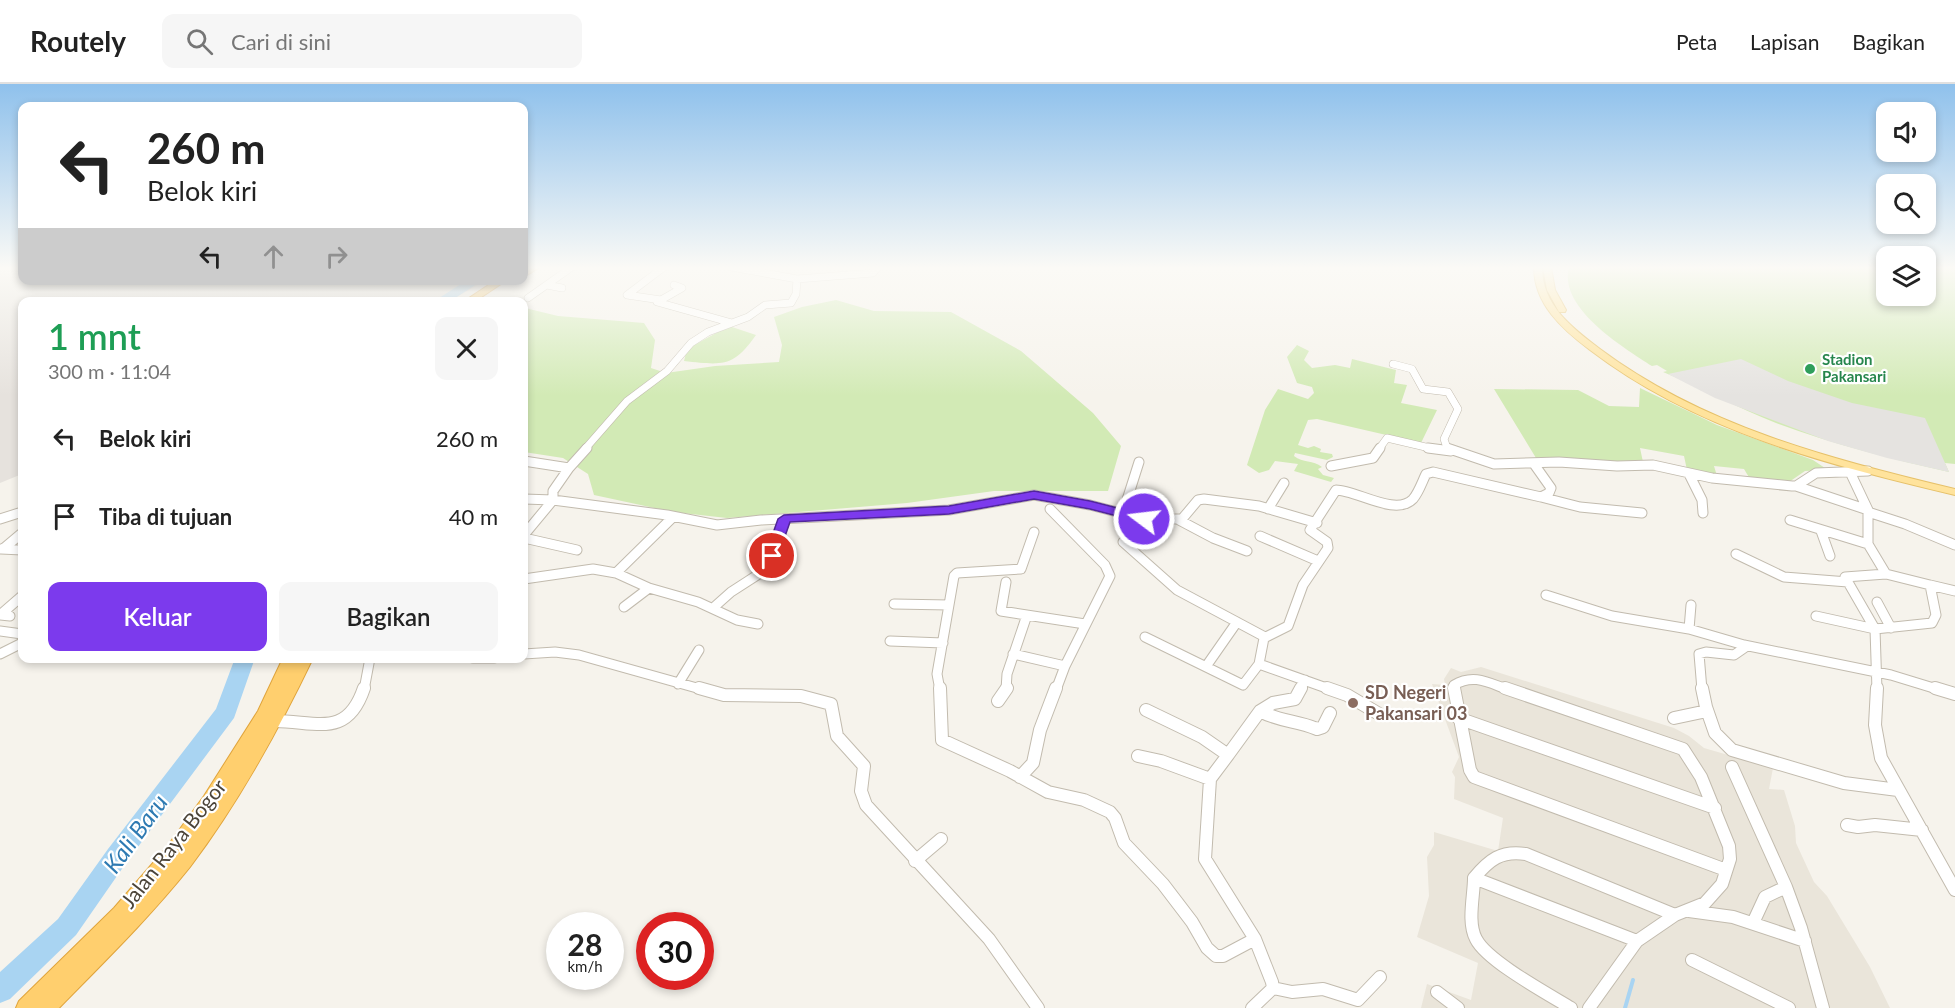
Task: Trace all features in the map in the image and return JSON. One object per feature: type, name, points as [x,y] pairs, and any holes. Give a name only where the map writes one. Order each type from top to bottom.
[{"type":"highway","name":"Jalan Raya Bogor","points":[[26,1008],[124,910],[173,853],[276,711],[290,663]]},
{"type":"highway","name":"Jalan Raya Bogor","points":[[45,1008],[140,912],[183,861],[228,799],[303,663]]},
{"type":"main road","points":[[1554,310],[1588,345],[1610,361],[1657,389],[1701,410],[1824,454],[1955,484]]},
{"type":"main road","points":[[1562,310],[1590,339],[1614,356],[1646,376],[1698,403],[1868,471],[1955,492]]},
{"type":"street","points":[[684,310],[732,323]]},
{"type":"street","points":[[528,532],[553,500],[553,491],[569,468],[627,401],[667,371],[691,343],[708,332],[748,317],[759,310]]},
{"type":"street","points":[[1393,364],[1412,369],[1424,389],[1448,392],[1456,402],[1458,409],[1444,439],[1447,448],[1451,451]]},
{"type":"street","points":[[1331,466],[1373,458],[1387,438],[1451,451],[1494,464],[1548,462],[1617,466],[1653,465],[1689,474],[1753,483],[1796,486],[1905,524],[1955,545]]},
{"type":"street","points":[[528,462],[569,468]]},
{"type":"street","points":[[1120,513],[1126,503],[1139,462]]},
{"type":"street","points":[[1536,464],[1551,488],[1549,493],[1541,497]]},
{"type":"street","points":[[1796,486],[1815,473],[1868,471]]},
{"type":"street","points":[[1145,637],[1207,665],[1243,685],[1259,664],[1266,637],[1288,626],[1303,585],[1329,544],[1310,531],[1336,490],[1390,505],[1405,505],[1413,499],[1425,474],[1429,472],[1585,507],[1642,513]]},
{"type":"street","points":[[1850,472],[1868,511],[1868,544],[1886,574]]},
{"type":"street","points":[[1689,474],[1702,500],[1703,513]]},
{"type":"street","points":[[1268,509],[1284,483]]},
{"type":"street","points":[[528,499],[553,500],[717,525],[949,510],[1034,495],[1144,519],[1179,520],[1213,538],[1247,551]]},
{"type":"street","points":[[1179,520],[1201,498],[1246,503],[1317,523]]},
{"type":"street","points":[[1020,777],[1033,763],[1040,730],[1065,666],[1107,583],[1109,572],[1073,530],[1050,509]]},
{"type":"street","points":[[0,519],[18,513]]},
{"type":"street","points":[[616,573],[673,517]]},
{"type":"street","points":[[713,608],[731,592],[765,570],[784,519]]},
{"type":"street","points":[[1790,520],[1868,544]]},
{"type":"street","points":[[1821,531],[1830,556]]},
{"type":"street","points":[[1034,532],[1029,541],[1023,567],[1007,571],[956,574],[937,674],[940,687],[942,740],[1048,792],[1084,800],[1110,812],[1115,818],[1124,843],[1163,884],[1192,922],[1207,948],[1216,956],[1223,956],[1256,939]]},
{"type":"street","points":[[2,550],[18,536]]},
{"type":"street","points":[[1260,536],[1318,561]]},
{"type":"street","points":[[528,538],[577,550]]},
{"type":"street","points":[[1123,542],[1177,591],[1266,637]]},
{"type":"street","points":[[2,550],[18,550]]},
{"type":"street","points":[[1736,554],[1784,577],[1848,582]]},
{"type":"street","points":[[528,578],[593,569],[616,573],[649,588],[698,602],[737,620],[758,624]]},
{"type":"street","points":[[1955,591],[1886,574],[1847,575],[1845,577],[1875,629],[1877,672],[1873,727],[1876,744],[1898,790],[1951,878],[1955,890]]},
{"type":"street","points":[[1006,582],[1001,611],[1085,624]]},
{"type":"street","points":[[1816,616],[1875,629],[1927,624],[1935,620],[1930,585]]},
{"type":"street","points":[[624,607],[649,588]]},
{"type":"street","points":[[1546,595],[1612,616],[1689,629],[1747,646],[1877,672],[1955,694]]},
{"type":"street","points":[[3,615],[18,600]]},
{"type":"street","points":[[1877,602],[1891,628]]},
{"type":"street","points":[[0,605],[14,604]]},
{"type":"street","points":[[894,604],[949,605]]},
{"type":"street","points":[[1689,629],[1691,605]]},
{"type":"street","points":[[998,701],[1008,687],[1007,674],[1028,615]]},
{"type":"street","points":[[1207,665],[1237,622]]},
{"type":"street","points":[[0,631],[18,633]]},
{"type":"street","points":[[890,641],[943,644]]},
{"type":"street","points":[[0,654],[18,646]]},
{"type":"street","points":[[1747,646],[1734,655],[1706,652],[1700,654],[1707,711],[1722,743],[1732,750],[1844,783],[1898,790]]},
{"type":"street","points":[[678,684],[699,650]]},
{"type":"street","points":[[528,654],[555,652],[579,654],[723,695],[801,696],[831,704],[837,736],[864,766],[861,791],[866,805],[989,939],[1038,1008]]},
{"type":"street","points":[[1013,654],[1065,666]]},
{"type":"street","points":[[276,711],[336,723],[350,716],[364,690],[369,663]]},
{"type":"street","points":[[1259,664],[1347,695],[1379,714]]},
{"type":"street","points":[[1589,1008],[1637,941],[1680,913],[1705,903],[1722,884],[1730,859],[1729,846],[1715,808],[1694,763],[1686,751],[1678,746],[1478,679],[1466,678],[1454,685],[1458,718],[1470,770],[1474,777],[1726,870]]},
{"type":"street","points":[[1273,988],[1256,939],[1205,860],[1210,778],[1260,711],[1273,703],[1295,699],[1305,680]]},
{"type":"street","points":[[1146,710],[1202,737],[1228,755]]},
{"type":"street","points":[[1260,711],[1276,720],[1301,722],[1317,729],[1323,727],[1330,713]]},
{"type":"street","points":[[1674,718],[1707,711]]},
{"type":"street","points":[[1458,718],[1715,808]]},
{"type":"street","points":[[1138,756],[1161,761],[1210,778]]},
{"type":"street","points":[[1731,767],[1786,887],[1805,941],[1823,1008]]},
{"type":"street","points":[[1846,825],[1922,830]]},
{"type":"street","points":[[915,861],[942,839]]},
{"type":"street","points":[[1571,1008],[1491,956],[1478,944],[1474,926],[1473,878],[1491,858],[1516,852],[1680,913],[1710,913],[1733,917],[1805,941]]},
{"type":"street","points":[[1473,878],[1637,941]]},
{"type":"street","points":[[1752,923],[1765,897],[1786,887]]},
{"type":"street","points":[[1692,960],[1789,1008]]},
{"type":"street","points":[[1273,988],[1292,992],[1323,989],[1358,1000],[1380,977]]},
{"type":"street","points":[[1252,1008],[1273,988]]},
{"type":"street","points":[[1437,992],[1458,1008]]},
{"type":"shaded area","points":[[0,310],[18,310],[18,476],[0,483]]},
{"type":"shaded area","points":[[1741,359],[1788,381],[1852,403],[1925,418],[1949,472],[1887,458],[1828,441],[1715,398],[1668,374]]},
{"type":"shaded area","points":[[1481,667],[1674,728],[1704,748],[1773,768],[1769,789],[1784,790],[1795,826],[1796,843],[1814,882],[1827,896],[1870,967],[1890,1008],[1421,1008],[1427,984],[1471,1000],[1478,963],[1417,937],[1429,896],[1427,857],[1434,845],[1434,832],[1498,851],[1503,818],[1454,799],[1455,777],[1452,772],[1459,757],[1432,684],[1445,685],[1444,679],[1451,668],[1461,672]]},
{"type":"green space","points":[[528,310],[558,316],[644,323],[655,340],[651,368],[666,373],[715,366],[779,362],[782,345],[774,317],[793,310],[951,312],[1021,351],[1093,413],[1121,446],[1108,491],[994,491],[907,503],[727,518],[673,512],[594,495],[588,474],[563,458],[528,453]]},
{"type":"green space","name":"Stadion Pakansari","points":[[1582,310],[1955,310],[1955,464],[1945,463],[1949,472],[1819,438],[1776,423],[1663,372],[1667,371],[1657,365],[1652,366],[1595,325]]},
{"type":"green space","points":[[729,326],[756,335],[740,354],[726,362],[684,361],[687,349]]},
{"type":"green space","points":[[1297,345],[1309,351],[1304,360],[1312,368],[1335,365],[1350,368],[1352,359],[1396,370],[1394,383],[1407,385],[1401,403],[1437,410],[1421,443],[1317,419],[1308,420],[1298,445],[1308,448],[1314,446],[1321,449],[1320,452],[1332,454],[1333,457],[1327,460],[1295,453],[1294,456],[1322,467],[1318,469],[1323,475],[1334,478],[1331,482],[1294,471],[1298,464],[1275,461],[1269,470],[1259,473],[1247,465],[1265,410],[1278,389],[1308,399],[1314,393],[1312,387],[1297,383],[1287,357]]},
{"type":"green space","points":[[1640,388],[1717,425],[1813,460],[1828,470],[1805,471],[1789,482],[1750,479],[1744,469],[1714,466],[1717,476],[1687,470],[1684,456],[1640,448],[1643,462],[1611,463],[1536,458],[1494,389],[1578,390],[1609,406],[1639,407]]},
{"type":"waterway","name":"Kali Baru","points":[[0,990],[67,927],[117,856],[226,712],[243,663]]},
{"type":"waterway","points":[[1625,1008],[1633,980]]},
{"type":"place","name":"Stadion Pakansari","points":[[1810,369]]},
{"type":"place","name":"SD Negeri Pakansari 03","points":[[1353,703]]},
{"type":"route","points":[[772,556],[784,519],[949,510],[1034,495],[1090,505],[1144,519]]}]
